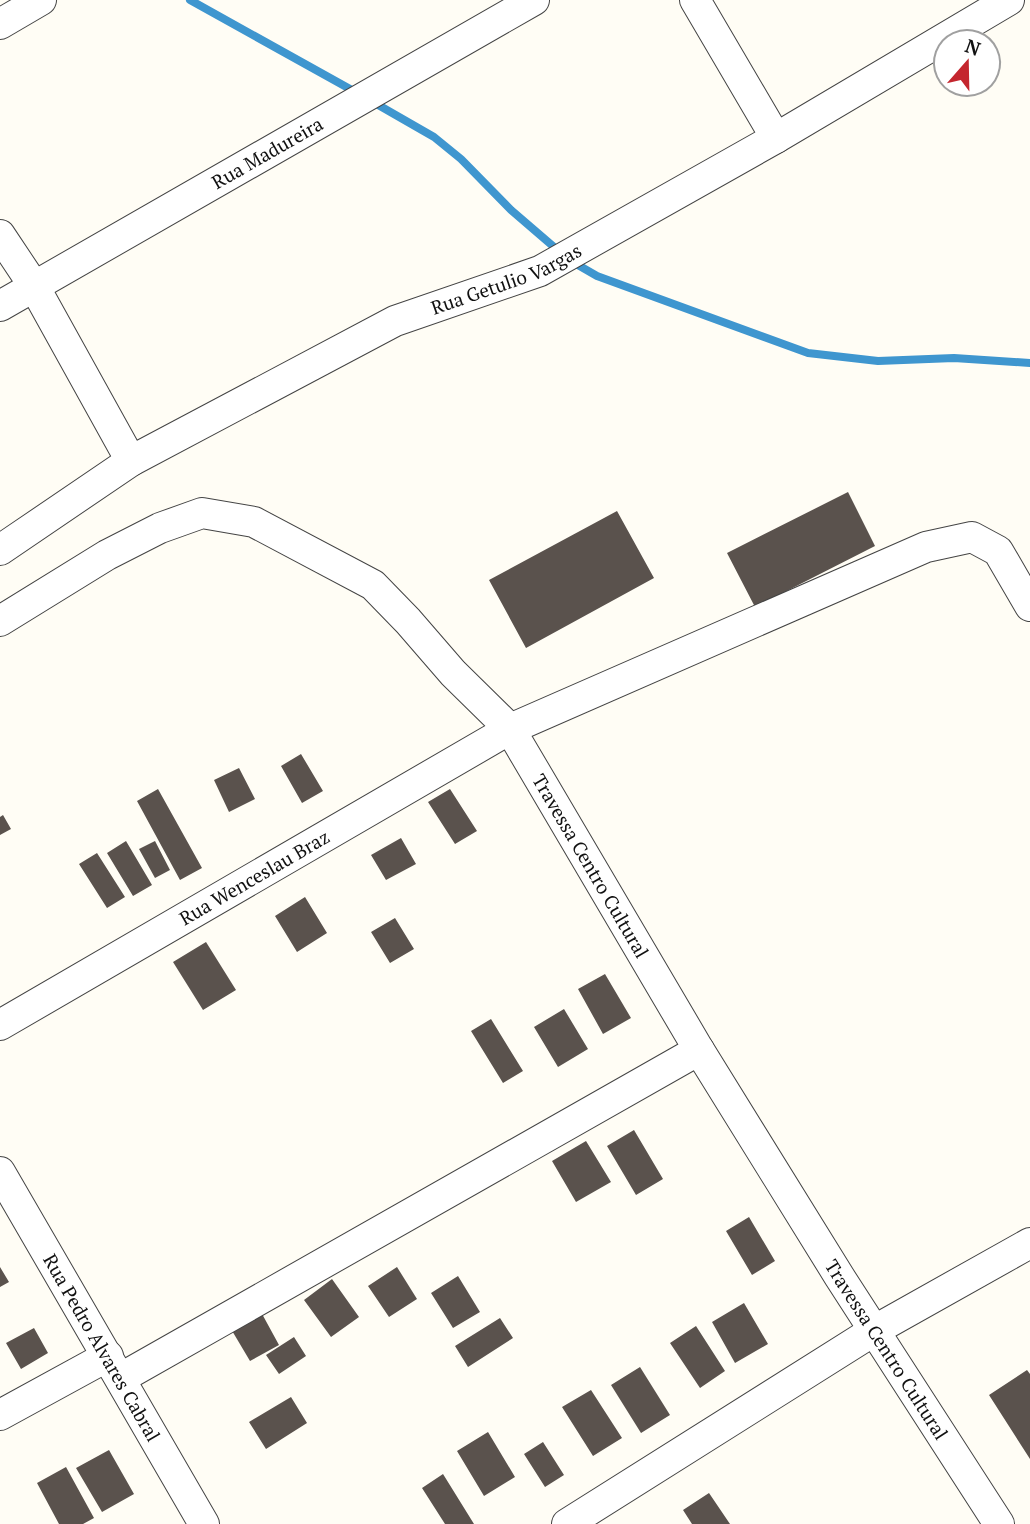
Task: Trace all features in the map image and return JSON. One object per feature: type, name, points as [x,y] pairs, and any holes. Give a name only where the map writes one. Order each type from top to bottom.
[{"type":"street","points":[[0,24],[41,0]]},
{"type":"street","name":"Rua Madureira","points":[[0,306],[534,0]]},
{"type":"street","points":[[695,0],[776,138]]},
{"type":"street","name":"Rua Getulio Vargas","points":[[0,550],[131,461],[395,321],[540,271],[776,138],[1009,0]]},
{"type":"street","points":[[0,236],[34,286],[131,461]]},
{"type":"street","name":"Travessa Centro Cultural","points":[[0,621],[107,555],[160,528],[202,513],[254,522],[373,585],[453,673],[510,729],[699,1050],[839,1276],[999,1524]]},
{"type":"street","name":"Rua Wenceslau Braz","points":[[0,1026],[510,729],[926,547],[972,537],[998,551],[1030,606]]},
{"type":"street","points":[[0,1415],[115,1367],[699,1050]]},
{"type":"street","name":"Rua Pedro Alvares Cabral","points":[[0,1172],[204,1524]]},
{"type":"street","points":[[567,1524],[875,1330],[1030,1242]]},
{"type":"building","points":[[848,492],[875,546],[755,607],[727,553]]},
{"type":"building","points":[[617,511],[654,578],[526,648],[489,580]]},
{"type":"building","points":[[301,754],[323,791],[302,803],[281,766]]},
{"type":"building","points":[[239,768],[255,799],[229,812],[214,780]]},
{"type":"building","points":[[158,789],[202,868],[180,880],[137,801]]},
{"type":"building","points":[[450,789],[477,831],[455,844],[428,802]]},
{"type":"building","points":[[3,815],[11,829],[0,835],[0,817]]},
{"type":"building","points":[[401,838],[416,864],[386,880],[371,855]]},
{"type":"building","points":[[126,841],[152,885],[133,896],[107,853]]},
{"type":"building","points":[[155,841],[170,870],[155,878],[139,849]]},
{"type":"building","points":[[97,853],[125,897],[107,908],[79,864]]},
{"type":"building","points":[[305,897],[327,933],[297,952],[275,916]]},
{"type":"building","points":[[395,918],[414,949],[390,963],[371,932]]},
{"type":"building","points":[[206,942],[236,990],[203,1010],[173,962]]},
{"type":"building","points":[[605,974],[631,1018],[603,1034],[578,989]]},
{"type":"building","points":[[564,1009],[588,1049],[558,1067],[534,1027]]},
{"type":"building","points":[[491,1019],[523,1071],[503,1083],[471,1031]]},
{"type":"building","points":[[634,1130],[663,1179],[636,1195],[607,1146]]},
{"type":"building","points":[[586,1141],[611,1182],[576,1202],[552,1161]]},
{"type":"building","points":[[749,1217],[775,1261],[752,1275],[726,1231]]},
{"type":"building","points":[[0,1267],[9,1282],[0,1287]]},
{"type":"building","points":[[397,1267],[417,1299],[389,1317],[368,1286]]},
{"type":"building","points":[[458,1276],[480,1312],[453,1328],[431,1293]]},
{"type":"building","points":[[332,1279],[359,1317],[331,1337],[304,1300]]},
{"type":"building","points":[[744,1303],[768,1344],[735,1363],[712,1322]]},
{"type":"building","points":[[261,1312],[279,1345],[250,1361],[231,1329]]},
{"type":"building","points":[[500,1318],[513,1338],[468,1367],[455,1346]]},
{"type":"building","points":[[696,1326],[725,1371],[700,1388],[670,1343]]},
{"type":"building","points":[[34,1328],[48,1353],[21,1369],[6,1343]]},
{"type":"building","points":[[294,1337],[306,1356],[279,1374],[266,1355]]},
{"type":"building","points":[[640,1367],[670,1415],[641,1433],[611,1385]]},
{"type":"building","points":[[1027,1370],[1030,1374],[1030,1459],[989,1395]]},
{"type":"building","points":[[591,1390],[622,1438],[593,1456],[562,1407]]},
{"type":"building","points":[[291,1397],[307,1423],[266,1449],[249,1422]]},
{"type":"building","points":[[488,1432],[515,1477],[484,1496],[457,1451]]},
{"type":"building","points":[[543,1442],[564,1475],[545,1487],[524,1454]]},
{"type":"building","points":[[109,1450],[134,1494],[102,1512],[76,1468]]},
{"type":"building","points":[[66,1467],[94,1518],[83,1524],[59,1524],[37,1483]]},
{"type":"building","points":[[443,1474],[474,1524],[445,1524],[422,1488]]},
{"type":"building","points":[[709,1493],[730,1524],[692,1524],[683,1510]]},
{"type":"waterway","points":[[190,0],[359,94]]},
{"type":"waterway","points":[[373,102],[434,137],[561,253]]},
{"type":"waterway","points":[[571,261],[597,276],[808,353],[878,361],[954,358],[1030,363]]}]
